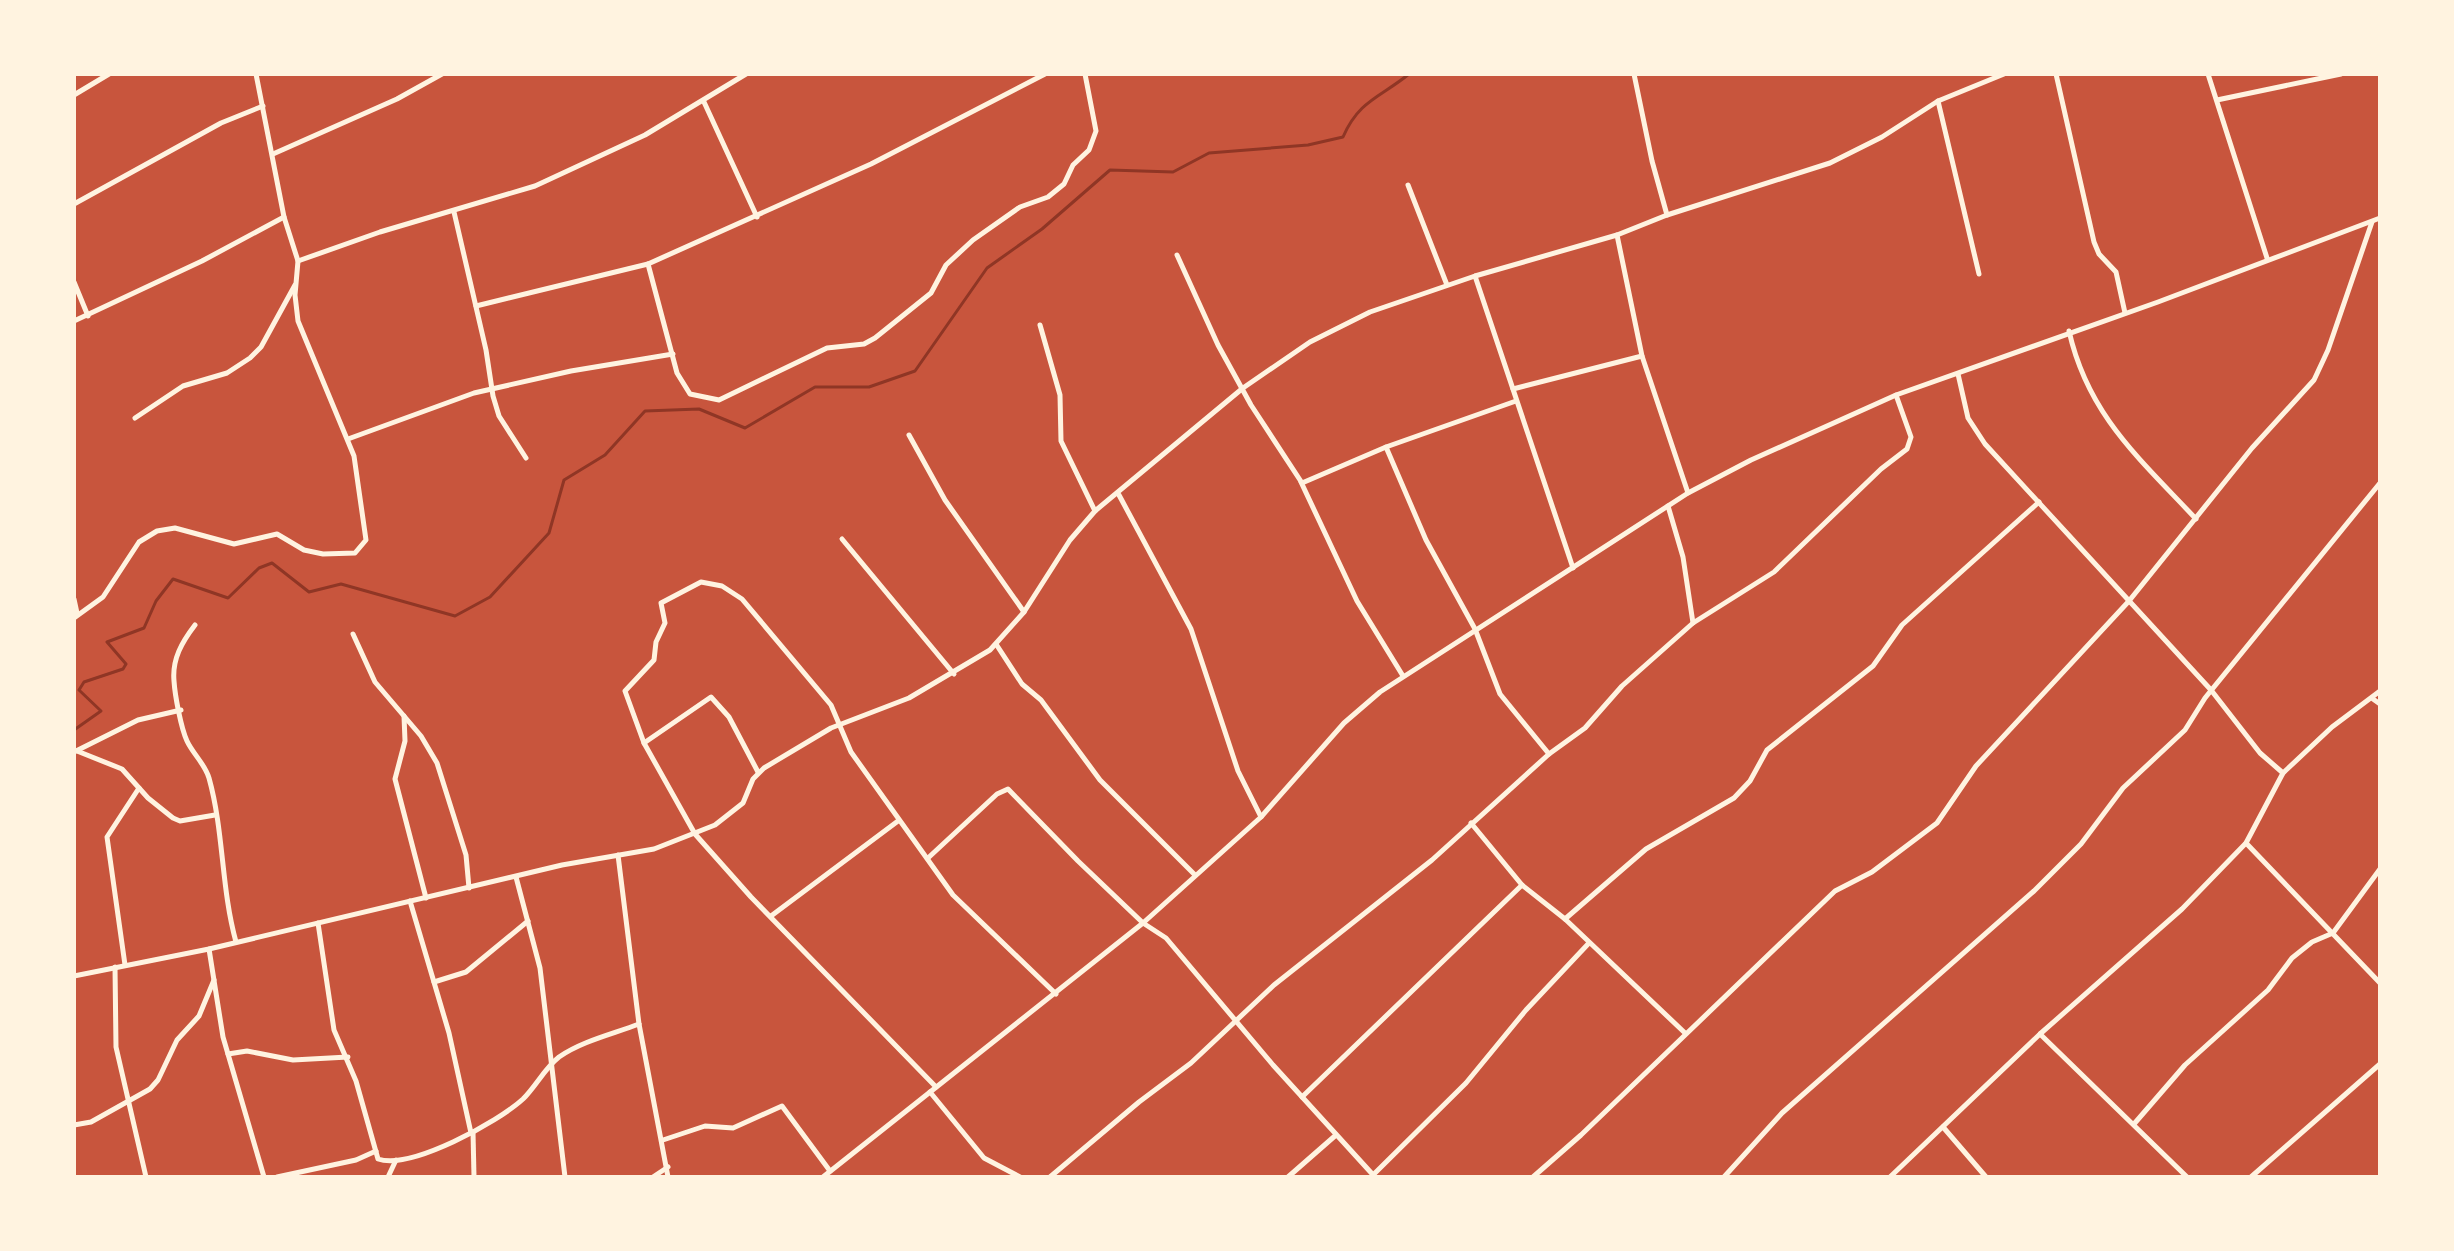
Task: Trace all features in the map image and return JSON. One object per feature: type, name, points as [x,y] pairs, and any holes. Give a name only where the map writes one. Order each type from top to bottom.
[{"type":"street","points":[[74,95],[109,74]]},
{"type":"street","points":[[74,599],[76,616],[103,597],[144,537],[168,527],[228,543],[277,534],[304,550],[323,554],[358,551],[367,534],[361,484],[348,439],[298,321],[298,261],[284,217],[256,74]]},
{"type":"street","points":[[273,154],[397,99],[442,74]]},
{"type":"street","points":[[298,261],[380,232],[454,212],[550,180],[645,135],[746,74]]},
{"type":"street","points":[[476,306],[648,264],[757,217],[939,131],[1045,74]]},
{"type":"street","points":[[648,264],[684,388],[697,398],[719,400],[827,348],[864,344],[931,293],[946,265],[973,240],[1020,207],[1048,197],[1064,184],[1073,165],[1089,150],[1096,131],[1085,74]]},
{"type":"street","points":[[1634,74],[1667,215]]},
{"type":"street","points":[[1977,74],[1980,81]]},
{"type":"street","points":[[74,976],[209,949],[516,877],[662,847],[715,825],[740,806],[758,772],[841,724],[900,703],[954,674],[996,644],[1024,612],[1062,553],[1095,511],[1119,495],[1243,388],[1329,331],[1370,312],[1447,285],[1617,235],[1667,215],[1830,163],[1882,137],[1938,101],[1980,81],[2004,74]]},
{"type":"street","points":[[2056,74],[2094,242],[2099,254],[2116,272],[2125,313]]},
{"type":"street","points":[[2208,74],[2267,258]]},
{"type":"street","points":[[2217,100],[2341,74]]},
{"type":"street","points":[[1938,101],[1979,274]]},
{"type":"street","points":[[704,102],[757,217]]},
{"type":"street","points":[[74,204],[221,123],[263,106]]},
{"type":"street","points":[[1408,185],[1447,285]]},
{"type":"street","points":[[454,212],[499,416],[526,458]]},
{"type":"street","points":[[74,321],[284,217]]},
{"type":"street","points":[[823,1177],[1143,923],[1261,817],[1344,723],[1403,676],[1688,493],[1792,440],[1896,395],[2380,218]]},
{"type":"street","points":[[1533,1177],[1581,1135],[1835,891],[1872,872],[1937,823],[1976,766],[2129,601],[2322,367],[2373,221]]},
{"type":"street","points":[[1617,235],[1642,356],[1688,493]]},
{"type":"street","points":[[1177,255],[1218,345],[1300,481],[1357,601],[1403,676]]},
{"type":"street","points":[[1475,276],[1573,568]]},
{"type":"street","points":[[135,418],[183,386],[227,373],[250,358],[261,347],[297,281]]},
{"type":"street","points":[[74,282],[88,316]]},
{"type":"street","points":[[1040,325],[1060,395],[1061,441],[1095,511]]},
{"type":"street","points":[[2069,331],[2091,397],[2137,455],[2196,519]]},
{"type":"street","points":[[348,439],[494,388],[673,354]]},
{"type":"street","points":[[1513,389],[1642,356]]},
{"type":"street","points":[[1958,374],[1961,397],[1972,427],[2211,690],[2260,753],[2283,773]]},
{"type":"street","points":[[1050,1177],[1191,1063],[1274,985],[1432,860],[1549,754],[1585,728],[1622,686],[1693,623],[1774,572],[1881,469],[1907,449],[1911,437],[1896,395]]},
{"type":"street","points":[[1300,481],[1305,483],[1386,447],[1516,401]]},
{"type":"street","points":[[909,435],[945,500],[1024,612]]},
{"type":"street","points":[[1386,447],[1426,540],[1475,629],[1500,694],[1549,754]]},
{"type":"street","points":[[1724,1177],[1782,1113],[2034,891],[2081,844],[2123,788],[2185,730],[2211,690],[2380,483]]},
{"type":"street","points":[[1119,495],[1191,629],[1230,750],[1261,817]]},
{"type":"street","points":[[1565,919],[1646,849],[1707,817],[1734,798],[1750,781],[1767,750],[1873,666],[1902,625],[2039,502]]},
{"type":"street","points":[[1668,506],[1683,557],[1693,623]]},
{"type":"street","points":[[842,539],[954,674]]},
{"type":"street","points":[[1020,1177],[984,1158],[933,1089],[695,834],[644,743],[625,691],[654,660],[656,642],[665,623],[661,603],[701,582],[712,582],[729,589],[748,605],[822,693],[841,724],[851,752],[956,899],[1056,994]]},
{"type":"street","points":[[195,625],[183,641],[174,669],[176,695],[185,737],[207,769],[224,857],[226,903],[236,942]]},
{"type":"street","points":[[353,634],[375,682],[404,715],[437,763],[464,845],[469,888]]},
{"type":"street","points":[[996,644],[1022,684],[1041,700],[1100,780],[1195,875]]},
{"type":"street","points":[[1890,1177],[2040,1034],[2182,909],[2246,843],[2283,773],[2332,727],[2380,691]]},
{"type":"street","points":[[644,743],[711,697],[719,702],[729,717],[758,772]]},
{"type":"street","points":[[2373,699],[2380,704]]},
{"type":"street","points":[[75,752],[138,720],[181,710]]},
{"type":"street","points":[[404,715],[405,741],[395,779],[426,898]]},
{"type":"street","points":[[75,752],[122,769],[164,813],[180,821],[215,815]]},
{"type":"street","points":[[125,965],[107,837],[139,788]]},
{"type":"street","points":[[928,858],[997,794],[1008,789],[1143,923],[1166,938],[1374,1176],[1466,1083],[1526,1010],[1589,943]]},
{"type":"street","points":[[771,916],[898,821]]},
{"type":"street","points":[[1471,823],[1522,885],[1565,919],[1685,1033]]},
{"type":"street","points":[[2246,843],[2380,983]]},
{"type":"street","points":[[618,855],[639,1024],[668,1177]]},
{"type":"street","points":[[2134,1124],[2185,1065],[2268,990],[2292,958],[2312,942],[2333,933],[2380,869]]},
{"type":"street","points":[[516,877],[540,968],[565,1177]]},
{"type":"street","points":[[1302,1097],[1522,885]]},
{"type":"street","points":[[410,901],[472,1133],[474,1177]]},
{"type":"street","points":[[434,982],[466,972],[528,921]]},
{"type":"street","points":[[318,923],[334,1030],[348,1057],[378,1159],[382,1161],[472,1133],[520,1102],[553,1063],[575,1049],[639,1024]]},
{"type":"street","points":[[209,949],[228,1054],[264,1177]]},
{"type":"street","points":[[115,967],[116,1047],[146,1177]]},
{"type":"street","points":[[74,1125],[91,1122],[150,1089],[158,1080],[177,1040],[199,1016],[214,979]]},
{"type":"street","points":[[2040,1034],[2187,1177]]},
{"type":"street","points":[[228,1054],[247,1051],[293,1060],[348,1057]]},
{"type":"street","points":[[2251,1177],[2380,1064]]},
{"type":"street","points":[[663,1140],[705,1126],[733,1128],[782,1106],[830,1171]]},
{"type":"street","points":[[1943,1127],[1986,1177]]},
{"type":"street","points":[[1288,1177],[1336,1135]]},
{"type":"street","points":[[277,1177],[356,1160],[376,1151]]},
{"type":"street","points":[[388,1177],[396,1159]]},
{"type":"street","points":[[653,1177],[668,1167]]},
{"type":"waterway","points":[[74,730],[101,711],[79,690],[84,682],[123,669],[126,664],[107,642],[144,628],[156,601],[173,579],[228,598],[259,568],[272,563],[309,592],[341,584],[455,616],[490,597],[549,533],[564,480],[605,455],[645,411],[699,409],[745,428],[815,387],[869,387],[915,371],[987,268],[1042,229],[1110,170],[1173,172],[1209,153],[1308,145],[1343,137],[1364,107],[1409,74]]}]
